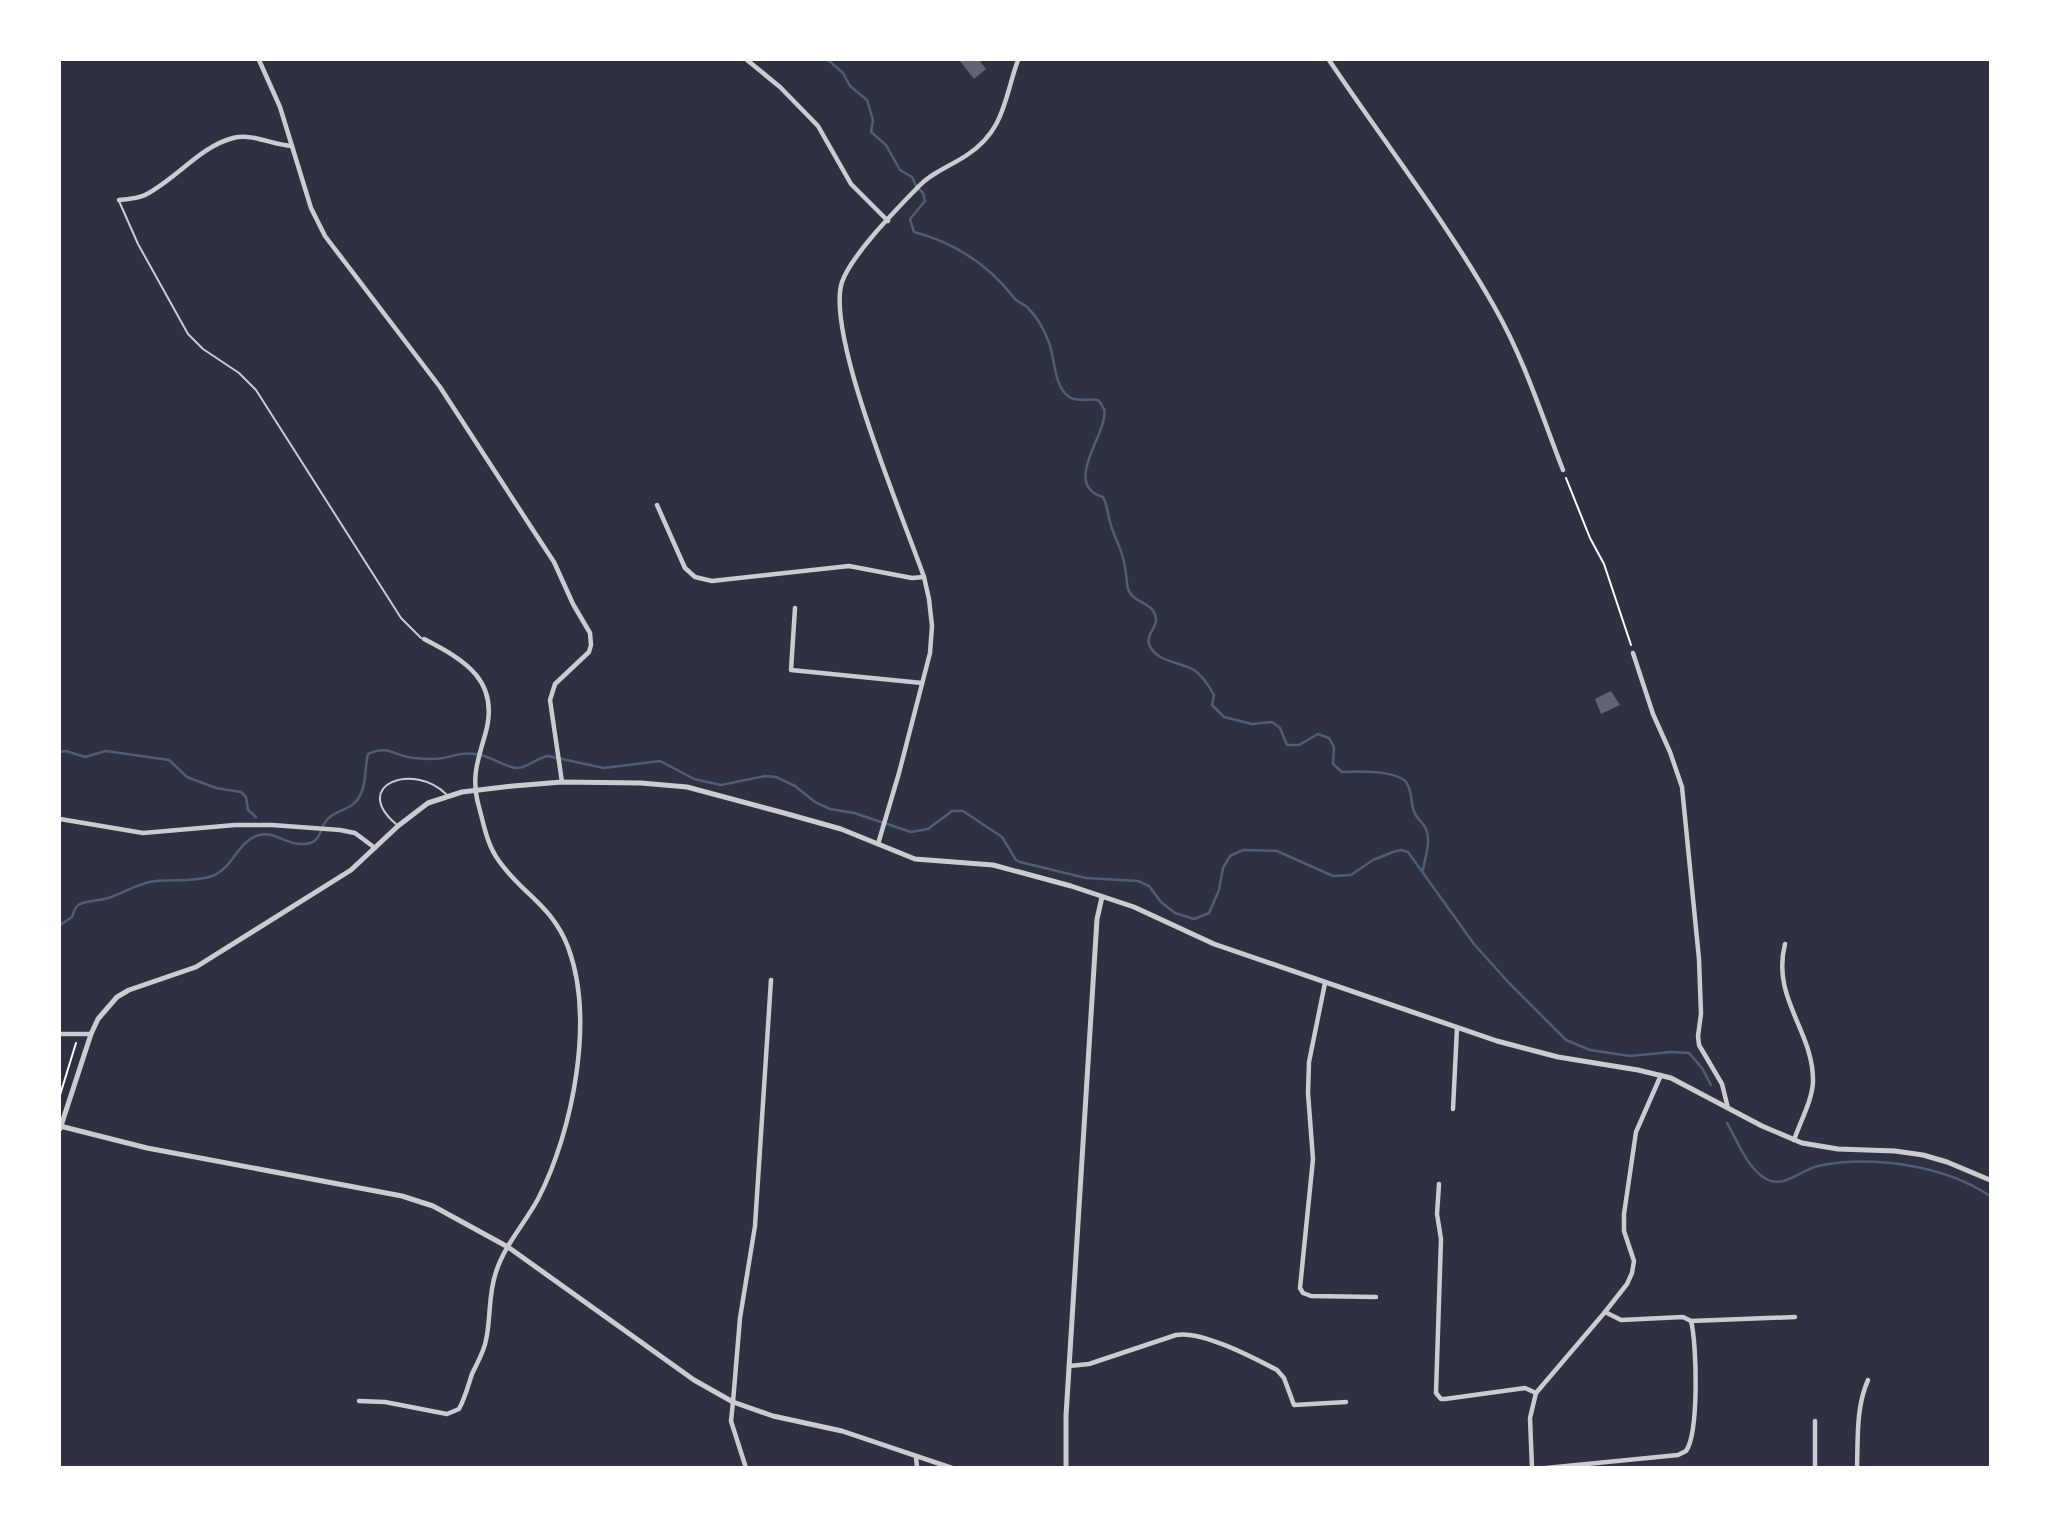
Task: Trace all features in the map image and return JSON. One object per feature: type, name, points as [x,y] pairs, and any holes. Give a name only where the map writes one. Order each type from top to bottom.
[{"type":"street","points":[[259,60],[281,107],[311,208],[325,236],[463,420],[554,562],[572,604],[590,633],[589,652],[562,677],[552,691],[550,710],[562,782]]},
{"type":"street","points":[[747,60],[780,87],[818,126],[851,184],[888,221]]},
{"type":"street","points":[[877,845],[922,683],[932,626],[924,578],[850,362],[840,316],[842,282],[861,253],[921,184],[969,154],[993,131],[1018,60]]},
{"type":"street","points":[[1329,60],[1494,307],[1517,351],[1563,470]]},
{"type":"street","points":[[119,201],[143,196],[212,148],[233,138],[256,137],[275,144],[292,146]]},
{"type":"street","points":[[657,505],[685,568],[695,577],[712,582],[849,566],[924,578]]},
{"type":"street","points":[[795,608],[791,670],[922,683]]},
{"type":"street","points":[[359,1401],[385,1402],[447,1414],[459,1409],[486,1342],[497,1268],[538,1199],[564,1128],[572,1100],[580,1029],[579,989],[560,929],[542,904],[507,870],[493,852],[487,838],[473,776],[487,722],[487,697],[482,682],[474,671],[453,654],[424,639]]},
{"type":"street","points":[[1633,653],[1653,714],[1682,787],[1699,959],[1702,1014],[1699,1045],[1722,1084],[1728,1108]]},
{"type":"street","points":[[952,1468],[842,1432],[773,1416],[733,1402],[694,1380],[508,1247],[441,1210],[402,1196],[147,1148],[60,1128],[98,1019],[117,997],[136,987],[196,967],[337,879],[428,803],[475,791],[562,782],[641,782],[687,787],[841,830],[915,859],[1002,868],[1071,886],[1143,911],[1196,938],[1457,1028],[1558,1057],[1661,1075],[1794,1140],[1838,1149],[1915,1154],[1947,1162],[1990,1180]]},
{"type":"street","points":[[60,819],[143,832],[235,825],[330,830],[355,834],[375,848]]},
{"type":"street","points":[[1066,1468],[1065,1429],[1097,919],[1102,897]]},
{"type":"street","points":[[1785,944],[1781,967],[1782,984],[1806,1047],[1813,1081],[1794,1140]]},
{"type":"street","points":[[746,1468],[731,1421],[740,1318],[755,1226],[771,980]]},
{"type":"street","points":[[1325,983],[1314,1034],[1308,1081],[1313,1159],[1300,1289],[1311,1296],[1376,1297]]},
{"type":"street","points":[[1453,1109],[1457,1028]]},
{"type":"street","points":[[60,1034],[91,1034]]},
{"type":"street","points":[[1532,1468],[1530,1418],[1536,1393],[1627,1284],[1634,1268],[1633,1255],[1624,1231],[1624,1214],[1636,1132],[1661,1075]]},
{"type":"street","points":[[1439,1184],[1437,1214],[1441,1240],[1436,1393],[1441,1399],[1445,1399],[1525,1388],[1536,1393]]},
{"type":"street","points":[[1605,1312],[1622,1321],[1683,1317],[1691,1321],[1795,1317]]},
{"type":"street","points":[[1546,1468],[1678,1455],[1686,1451],[1693,1434],[1696,1395],[1691,1321]]},
{"type":"street","points":[[1069,1366],[1089,1364],[1176,1335],[1190,1334],[1203,1337],[1277,1370],[1284,1378],[1294,1405],[1346,1402]]},
{"type":"street","points":[[1857,1468],[1861,1400],[1868,1380]]},
{"type":"street","points":[[1815,1420],[1815,1468]]},
{"type":"street","points":[[916,1456],[917,1468]]},
{"type":"lane","points":[[119,201],[138,244],[188,334],[203,349],[239,373],[256,390],[401,618],[424,639]]},
{"type":"lane","points":[[398,826],[387,817],[380,802],[381,792],[394,779],[413,778],[437,788],[447,796]]},
{"type":"path","points":[[1563,470],[1590,538],[1604,564],[1633,653]]},
{"type":"path","points":[[60,1095],[78,1034]]},
{"type":"building","points":[[959,60],[979,60],[986,69],[974,79]]},
{"type":"building","points":[[1611,691],[1620,705],[1601,714],[1595,699]]},
{"type":"waterway","points":[[828,60],[843,73],[850,86],[867,100],[873,120],[871,132],[886,145],[900,170],[912,177],[923,193],[925,201],[910,219],[914,232],[958,249],[994,276],[1040,323],[1064,392],[1075,399],[1098,400],[1104,408],[1104,419],[1086,470],[1086,481],[1091,490],[1105,500],[1111,527],[1123,558],[1128,589],[1154,613],[1156,622],[1148,640],[1152,650],[1162,658],[1189,667],[1200,675],[1214,695],[1212,705],[1224,717],[1252,724],[1272,722],[1280,728],[1287,745],[1299,745],[1318,734],[1329,738],[1334,747],[1333,764],[1342,772],[1385,773],[1406,782],[1415,814],[1427,832],[1428,843],[1423,870]]},
{"type":"waterway","points":[[60,752],[66,751],[85,757],[106,751],[169,760],[187,777],[216,788],[241,792],[246,797],[248,810],[256,817]]},
{"type":"waterway","points":[[60,925],[72,917],[80,904],[107,898],[150,882],[196,879],[217,874],[243,845],[262,834],[296,844],[314,841],[326,821],[356,802],[362,791],[368,754],[375,751],[429,759],[475,754],[517,768],[548,756],[604,768],[660,761],[694,779],[721,785],[765,776],[776,777],[830,809],[854,813],[911,832],[928,829],[952,811],[963,811],[1002,837],[1020,862],[1086,878],[1138,881],[1149,886],[1161,902],[1175,913],[1194,919],[1209,913],[1219,890],[1223,868],[1230,856],[1243,850],[1277,851],[1333,876],[1351,875],[1373,860],[1393,852],[1408,852],[1474,944],[1566,1040],[1590,1050],[1630,1056],[1689,1053],[1702,1068],[1711,1085]]},
{"type":"waterway","points":[[1727,1123],[1752,1166],[1770,1181],[1784,1181],[1818,1166],[1884,1162],[1930,1170],[1972,1185],[1990,1196]]}]
